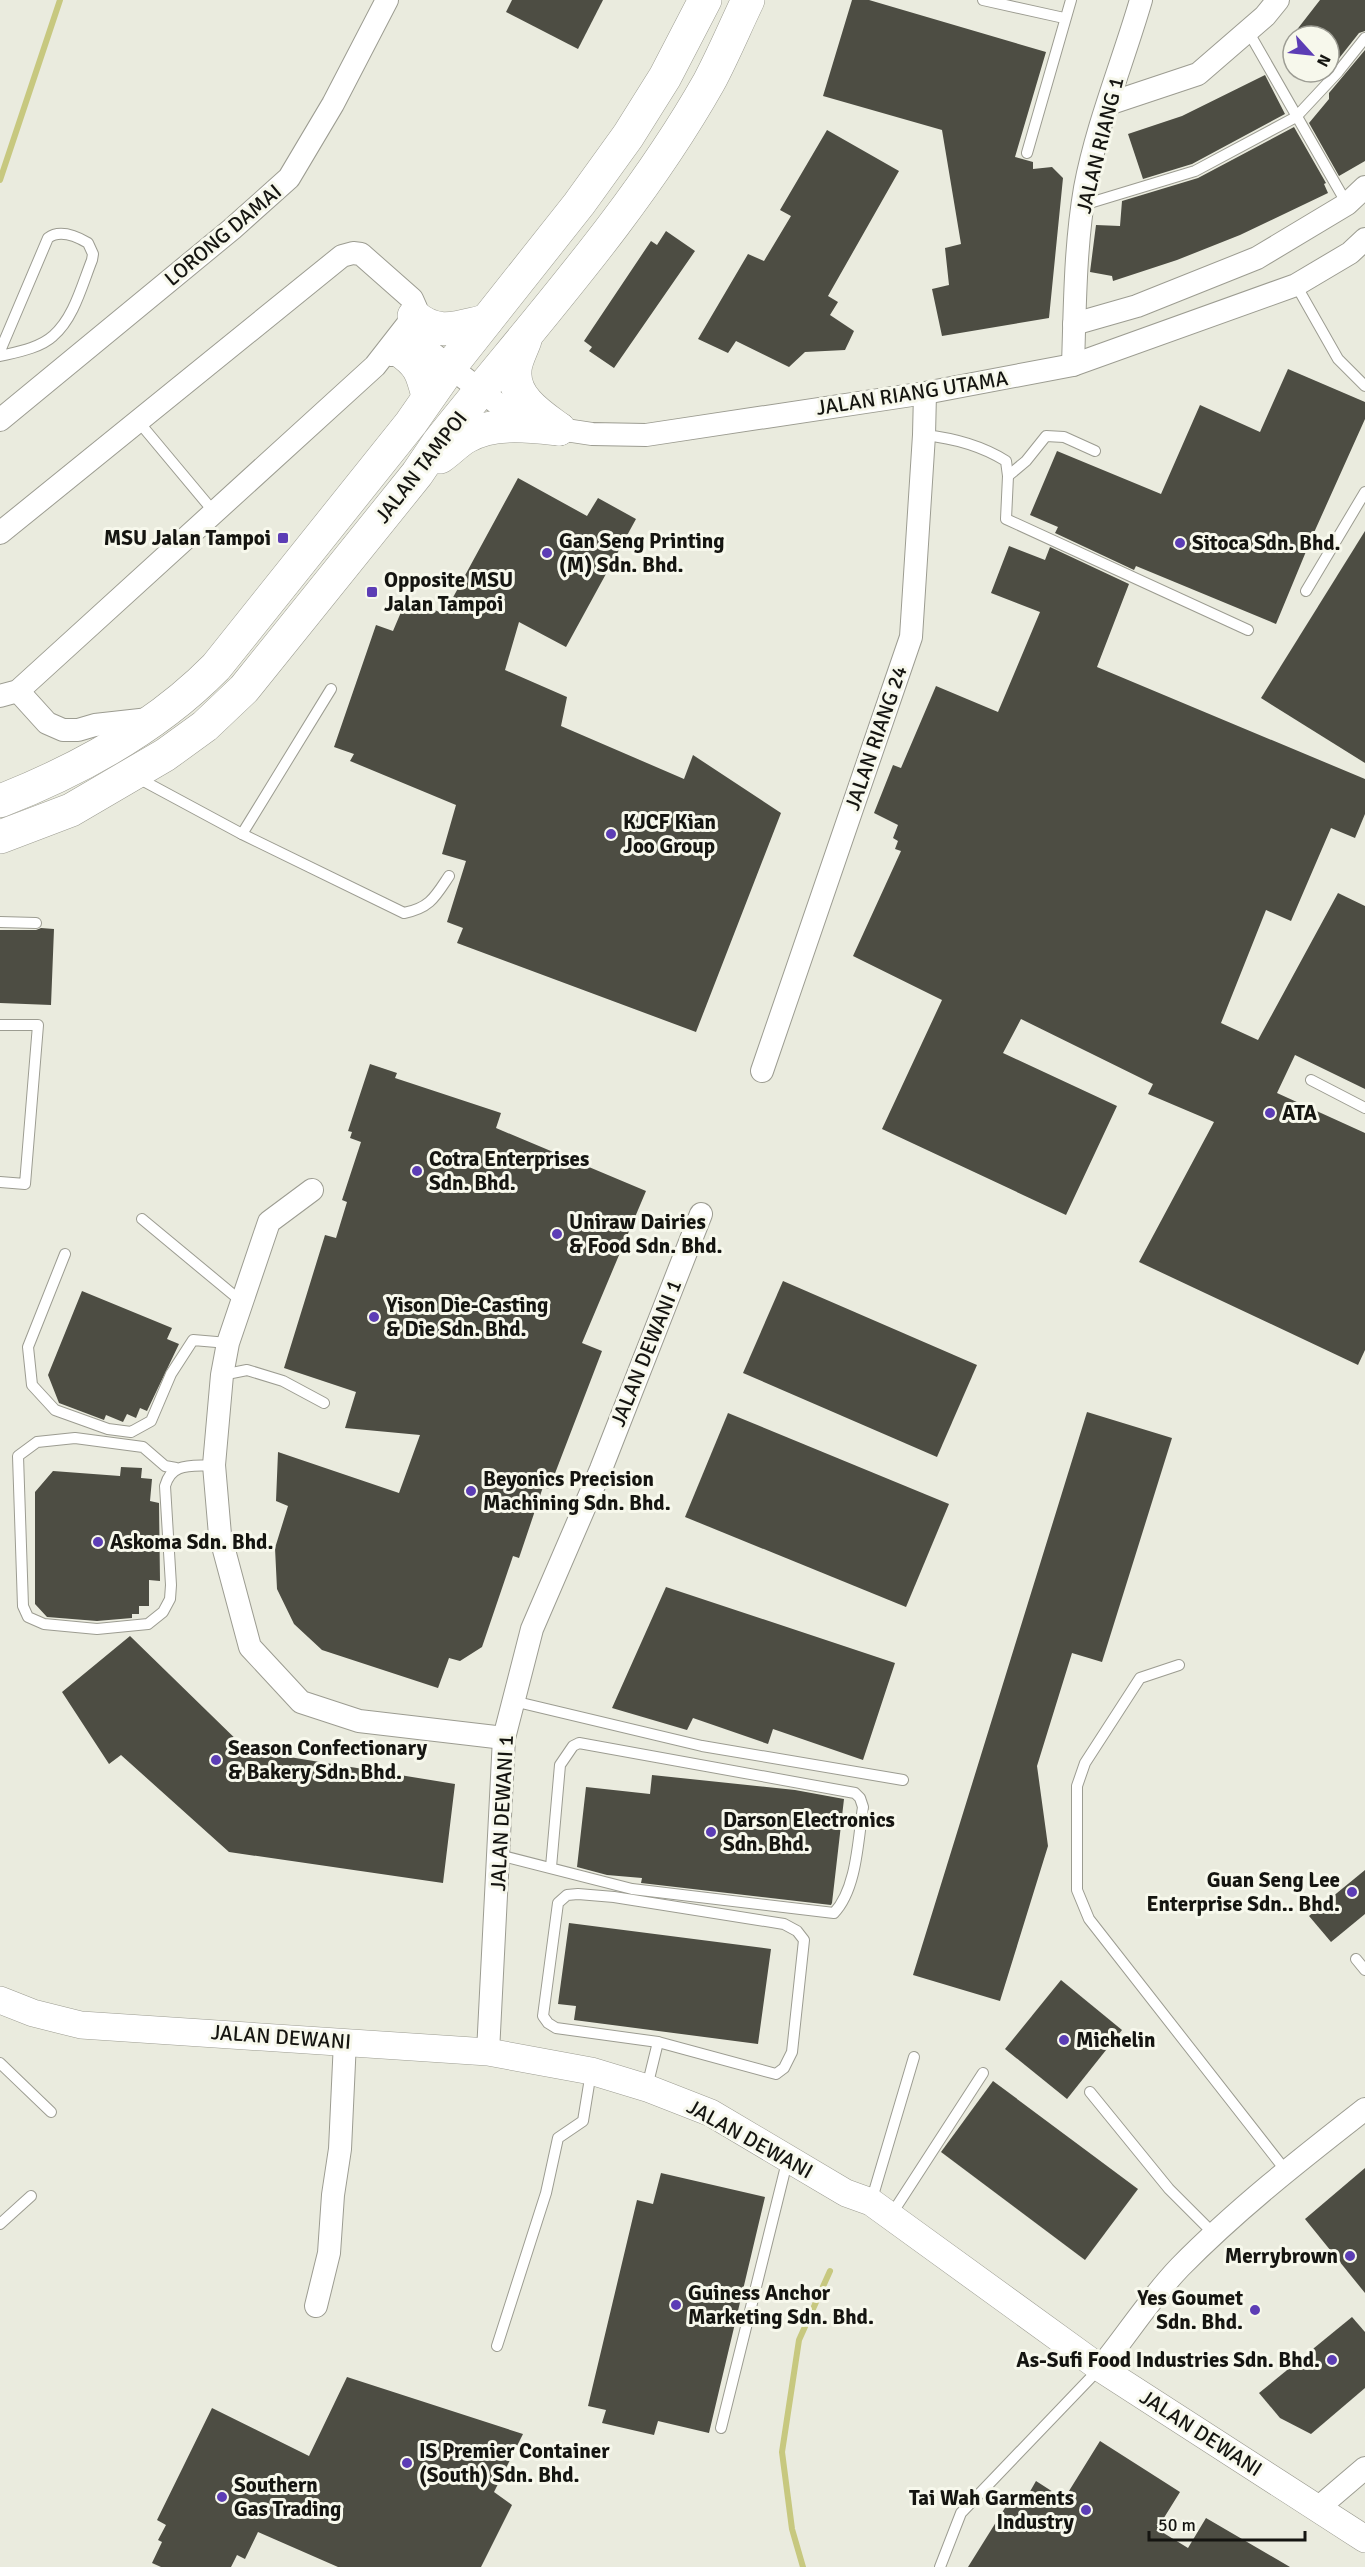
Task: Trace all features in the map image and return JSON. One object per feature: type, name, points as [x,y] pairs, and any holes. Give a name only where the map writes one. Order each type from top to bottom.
[{"type":"main road","name":"JALAN TAMPOI","points":[[0,801],[52,780],[103,752],[155,719],[190,693],[216,667],[411,423],[450,367],[579,204],[628,136],[665,77],[705,0]]},
{"type":"main road","name":"JALAN TAMPOI","points":[[0,837],[71,810],[132,775],[205,726],[244,689],[417,474],[609,229],[660,160],[709,82],[748,0]]},
{"type":"main road","points":[[414,316],[434,329],[486,321]]},
{"type":"main road","points":[[527,333],[515,372],[519,392],[532,408],[559,429]]},
{"type":"main road","points":[[387,358],[415,360],[422,374],[428,396]]},
{"type":"main road","points":[[417,474],[467,437],[476,433],[513,425],[559,429]]},
{"type":"street","name":"LORONG DAMAI","points":[[0,420],[232,229],[289,178],[333,104],[387,0]]},
{"type":"street","name":"JALAN RIANG 1","points":[[1073,365],[1076,257],[1086,186],[1108,104],[1141,0]]},
{"type":"street","points":[[1108,104],[1198,74],[1265,16],[1278,0]]},
{"type":"street","points":[[1074,324],[1137,306],[1257,258],[1347,204],[1365,187]]},
{"type":"street","name":"JALAN RIANG UTAMA","points":[[387,358],[411,345],[423,346],[508,410],[559,429],[592,434],[646,435],[925,393],[1073,365],[1296,285],[1350,253],[1365,239]]},
{"type":"street","points":[[0,533],[342,256],[352,253],[361,254],[412,299],[416,308],[414,316],[387,358],[9,693],[47,723],[63,730],[155,719]]},
{"type":"street","name":"JALAN RIANG 24","points":[[762,1071],[911,637],[925,393]]},
{"type":"street","points":[[312,1190],[269,1222],[228,1343],[222,1375],[214,1466],[220,1535],[250,1647],[301,1702],[359,1721],[504,1738]]},
{"type":"street","name":"JALAN DEWANI 1","points":[[488,2052],[504,1738],[513,1701],[532,1629],[601,1469],[701,1214]]},
{"type":"street","name":"JALAN DEWANI","points":[[0,2000],[33,2013],[81,2025],[488,2052],[591,2071],[647,2088],[711,2113],[846,2193],[881,2209],[971,2277],[1101,2368],[1365,2539]]},
{"type":"street","points":[[316,2306],[329,2253],[333,2195],[340,2149],[345,2041]]},
{"type":"street","points":[[1101,2368],[1178,2269],[1286,2171],[1365,2109]]},
{"type":"street","points":[[1318,2508],[1365,2468]]},
{"type":"lane","points":[[983,0],[1064,18]]},
{"type":"lane","points":[[1027,153],[1071,0]]},
{"type":"lane","points":[[1248,31],[1347,204]]},
{"type":"lane","points":[[1083,205],[1195,171],[1296,117],[1338,72],[1365,38]]},
{"type":"lane","points":[[0,351],[48,238],[58,233],[88,243],[93,254],[92,260],[69,317],[53,337],[26,350],[0,356]]},
{"type":"lane","points":[[1296,285],[1338,358],[1365,386]]},
{"type":"lane","points":[[138,421],[214,512]]},
{"type":"lane","points":[[924,435],[956,441],[992,452],[1006,461],[1008,476],[1006,519],[1248,630]]},
{"type":"lane","points":[[1008,476],[1026,461],[1046,436],[1064,437],[1095,451]]},
{"type":"lane","points":[[1306,591],[1365,492]]},
{"type":"lane","points":[[242,834],[331,689]]},
{"type":"lane","points":[[132,775],[242,834],[404,913],[419,910],[431,903],[449,876]]},
{"type":"lane","points":[[0,922],[36,923]]},
{"type":"lane","points":[[0,1024],[38,1025],[25,1184],[0,1182]]},
{"type":"lane","points":[[1311,1080],[1365,1108]]},
{"type":"lane","points":[[142,1219],[242,1302]]},
{"type":"lane","points":[[65,1254],[28,1347],[32,1384],[55,1410],[108,1429],[131,1432],[151,1421],[171,1374],[193,1341],[228,1343]]},
{"type":"lane","points":[[222,1375],[247,1370],[283,1381],[324,1403]]},
{"type":"lane","points":[[176,1468],[168,1474],[165,1486],[171,1585],[170,1599],[163,1612],[148,1624],[97,1629],[45,1624],[28,1617],[23,1606],[18,1456],[37,1442],[75,1438],[143,1447],[165,1466],[176,1468],[214,1466]]},
{"type":"lane","points":[[1179,1665],[1140,1678],[1085,1763],[1077,1786],[1077,1890],[1089,1919],[1286,2171]]},
{"type":"lane","points":[[513,1701],[702,1746],[903,1780]]},
{"type":"lane","points":[[499,1855],[632,1889],[834,1913],[841,1906],[849,1889],[863,1807],[860,1798],[855,1793],[579,1743],[573,1746],[561,1765],[551,1867]]},
{"type":"lane","points":[[567,1895],[614,1897],[784,1924],[796,1931],[804,1940],[792,2052],[784,2068],[776,2074],[658,2042],[556,2028],[543,2016],[558,1903],[567,1895]]},
{"type":"lane","points":[[1356,1959],[1365,1970]]},
{"type":"lane","points":[[647,2088],[658,2042]]},
{"type":"lane","points":[[881,2209],[914,2057]]},
{"type":"lane","points":[[0,2063],[51,2112]]},
{"type":"lane","points":[[497,2346],[546,2193],[558,2138],[583,2121],[591,2071]]},
{"type":"lane","points":[[881,2209],[983,2073]]},
{"type":"lane","points":[[1090,2092],[1169,2189],[1214,2234]]},
{"type":"lane","points":[[721,2428],[788,2158]]},
{"type":"lane","points":[[0,2224],[31,2196]]},
{"type":"lane","points":[[940,2567],[961,2513],[1101,2368]]},
{"type":"building","points":[[512,0],[603,0],[578,49],[506,12]]},
{"type":"building","points":[[852,0],[869,0],[1046,52],[1015,157],[1033,162],[1033,169],[1052,167],[1063,178],[1049,318],[942,336],[932,289],[949,285],[945,248],[961,244],[942,130],[823,96]]},
{"type":"building","points":[[1320,0],[1365,0],[1365,31],[1359,33],[1341,56],[1341,24],[1301,24]]},
{"type":"building","points":[[1365,50],[1365,161],[1339,176],[1309,123],[1329,99],[1329,93],[1337,84],[1341,84],[1341,79]]},
{"type":"building","points":[[1265,75],[1285,114],[1192,164],[1143,179],[1128,134],[1182,116]]},
{"type":"building","points":[[1294,127],[1326,183],[1324,184],[1328,193],[1240,235],[1177,260],[1113,281],[1112,276],[1090,272],[1096,225],[1120,226],[1122,201],[1198,178]]},
{"type":"building","points":[[827,130],[899,171],[828,296],[838,302],[830,315],[854,331],[845,350],[805,352],[789,367],[736,341],[728,353],[698,339],[748,254],[764,261],[791,216],[780,210]]},
{"type":"building","points":[[666,231],[695,251],[614,368],[589,351],[592,347],[584,341],[651,241],[657,245]]},
{"type":"building","points":[[1288,369],[1365,402],[1365,419],[1276,624],[1136,566],[1134,570],[1055,533],[1058,527],[1030,515],[1057,451],[1161,494],[1200,405],[1260,432]]},
{"type":"building","name":"KJCF Kian Joo Group","points":[[518,478],[587,516],[598,498],[636,519],[566,647],[519,622],[505,670],[567,697],[561,726],[684,779],[693,755],[781,813],[696,1032],[457,943],[463,928],[447,922],[466,861],[442,854],[456,805],[350,761],[354,754],[334,747],[376,625],[393,631],[407,598],[444,614]]},
{"type":"building","name":"Sitoca Sdn. Bhd.","points":[[1365,531],[1365,763],[1261,698]]},
{"type":"building","points":[[1009,546],[1045,560],[1050,547],[1129,584],[1097,667],[1365,779],[1365,814],[1355,838],[1331,828],[1291,921],[1266,910],[1221,1023],[1258,1040],[1338,893],[1365,906],[1365,1089],[1295,1055],[1277,1093],[1365,1133],[1365,1350],[1358,1365],[1139,1262],[1214,1122],[1148,1094],[1153,1084],[1021,1019],[1003,1053],[1117,1106],[1066,1215],[882,1129],[942,1000],[853,956],[901,851],[895,849],[898,841],[893,838],[898,825],[874,813],[893,765],[901,768],[936,686],[998,712],[1040,612],[991,593]]},
{"type":"building","points":[[54,929],[51,1005],[0,1003],[0,930]]},
{"type":"building","points":[[370,1064],[397,1073],[395,1078],[501,1113],[496,1128],[646,1191],[582,1343],[602,1351],[549,1489],[543,1487],[519,1558],[513,1556],[482,1647],[460,1661],[449,1658],[438,1688],[322,1650],[294,1624],[277,1589],[275,1548],[288,1506],[276,1501],[278,1452],[399,1493],[420,1435],[345,1428],[356,1392],[284,1368],[325,1235],[336,1238],[347,1202],[342,1200],[361,1142],[350,1138],[352,1132],[348,1131]]},
{"type":"building","points":[[783,1281],[977,1365],[937,1457],[743,1373]]},
{"type":"building","points":[[82,1291],[172,1328],[167,1339],[179,1344],[147,1411],[140,1408],[136,1418],[127,1414],[123,1422],[106,1415],[104,1420],[59,1403],[48,1375]]},
{"type":"building","points":[[1087,1412],[1172,1438],[1102,1662],[1072,1653],[1037,1766],[1048,1846],[1000,2001],[913,1975]]},
{"type":"building","name":"Beyonics Precision Machining Sdn. Bhd.","points":[[728,1413],[949,1504],[906,1607],[685,1517]]},
{"type":"building","name":"Askoma Sdn. Bhd.","points":[[121,1467],[142,1468],[141,1478],[152,1479],[150,1501],[159,1503],[160,1581],[149,1580],[149,1606],[139,1606],[139,1614],[132,1614],[132,1618],[97,1621],[47,1617],[35,1604],[35,1492],[53,1471],[120,1476]]},
{"type":"building","points":[[666,1587],[895,1663],[863,1760],[773,1729],[768,1744],[693,1718],[687,1730],[612,1708]]},
{"type":"building","name":"Season Confectionary & Bakery Sdn. Bhd.","points":[[130,1636],[247,1750],[455,1784],[443,1883],[229,1852],[121,1755],[109,1764],[62,1692]]},
{"type":"building","name":"Darson Electronics Sdn. Bhd.","points":[[652,1775],[795,1790],[844,1799],[831,1905],[641,1883],[642,1878],[607,1875],[577,1867],[586,1787],[650,1794]]},
{"type":"building","name":"Guan Seng Lee Enterprise Sdn.. Bhd.","points":[[1365,1870],[1365,1914],[1331,1942],[1309,1916]]},
{"type":"building","points":[[569,1923],[771,1949],[758,2044],[574,2020],[576,2006],[558,2004]]},
{"type":"building","name":"Michelin","points":[[1061,1980],[1122,2030],[1067,2099],[1005,2049]]},
{"type":"building","points":[[993,2081],[1138,2189],[1085,2260],[941,2152]]},
{"type":"building","name":"Merrybrown","points":[[1365,2168],[1365,2293],[1305,2219]]},
{"type":"building","name":"Guiness Anchor Marketing Sdn. Bhd.","points":[[661,2173],[765,2197],[709,2433],[658,2421],[654,2435],[602,2423],[606,2410],[588,2406],[637,2200],[653,2204]]},
{"type":"building","name":"As-Sufi Food Industries Sdn. Bhd.","points":[[1352,2317],[1365,2332],[1365,2388],[1311,2434],[1280,2418],[1259,2393]]},
{"type":"building","name":"IS Premier Container (South) Sdn. Bhd.","points":[[347,2377],[523,2434],[494,2492],[512,2505],[481,2567],[338,2567],[258,2532],[245,2559],[237,2555],[231,2567],[161,2567],[152,2563],[162,2542],[158,2540],[166,2525],[157,2520],[212,2408],[309,2456]]},
{"type":"building","name":"Tai Wah Garments Industry","points":[[1100,2441],[1180,2492],[1157,2529],[1188,2548],[1206,2518],[1290,2567],[968,2567],[1013,2495],[1024,2502],[1036,2481],[1064,2499]]},
{"type":"waterway","points":[[0,180],[60,0]]},
{"type":"waterway","points":[[803,2567],[792,2529],[782,2452],[799,2340],[830,2271]]},
{"type":"place","name":"MSU Jalan Tampoi","points":[[283,538]]},
{"type":"place","name":"Sitoca Sdn. Bhd.","points":[[1180,543]]},
{"type":"place","name":"Gan Seng Printing (M) Sdn. Bhd.","points":[[547,553]]},
{"type":"place","name":"Opposite MSU Jalan Tampoi","points":[[372,592]]},
{"type":"place","name":"KJCF Kian Joo Group","points":[[611,834]]},
{"type":"place","name":"ATA","points":[[1270,1113]]},
{"type":"place","name":"Cotra Enterprises Sdn. Bhd.","points":[[417,1171]]},
{"type":"place","name":"Uniraw Dairies & Food Sdn. Bhd.","points":[[557,1234]]},
{"type":"place","name":"Yison Die-Casting & Die Sdn. Bhd.","points":[[374,1317]]},
{"type":"place","name":"Beyonics Precision Machining Sdn. Bhd.","points":[[471,1491]]},
{"type":"place","name":"Askoma Sdn. Bhd.","points":[[98,1542]]},
{"type":"place","name":"Season Confectionary & Bakery Sdn. Bhd.","points":[[216,1760]]},
{"type":"place","name":"Darson Electronics Sdn. Bhd.","points":[[711,1832]]},
{"type":"place","name":"Guan Seng Lee Enterprise Sdn.. Bhd.","points":[[1352,1892]]},
{"type":"place","name":"Michelin","points":[[1064,2040]]},
{"type":"place","name":"Merrybrown","points":[[1350,2256]]},
{"type":"place","name":"Guiness Anchor Marketing Sdn. Bhd.","points":[[676,2305]]},
{"type":"place","name":"Yes Goumet Sdn. Bhd.","points":[[1255,2310]]},
{"type":"place","name":"As-Sufi Food Industries Sdn. Bhd.","points":[[1332,2360]]},
{"type":"place","name":"IS Premier Container (South) Sdn. Bhd.","points":[[407,2463]]},
{"type":"place","name":"Southern Gas Trading","points":[[222,2497]]},
{"type":"place","name":"Tai Wah Garments Industry","points":[[1086,2510]]}]
